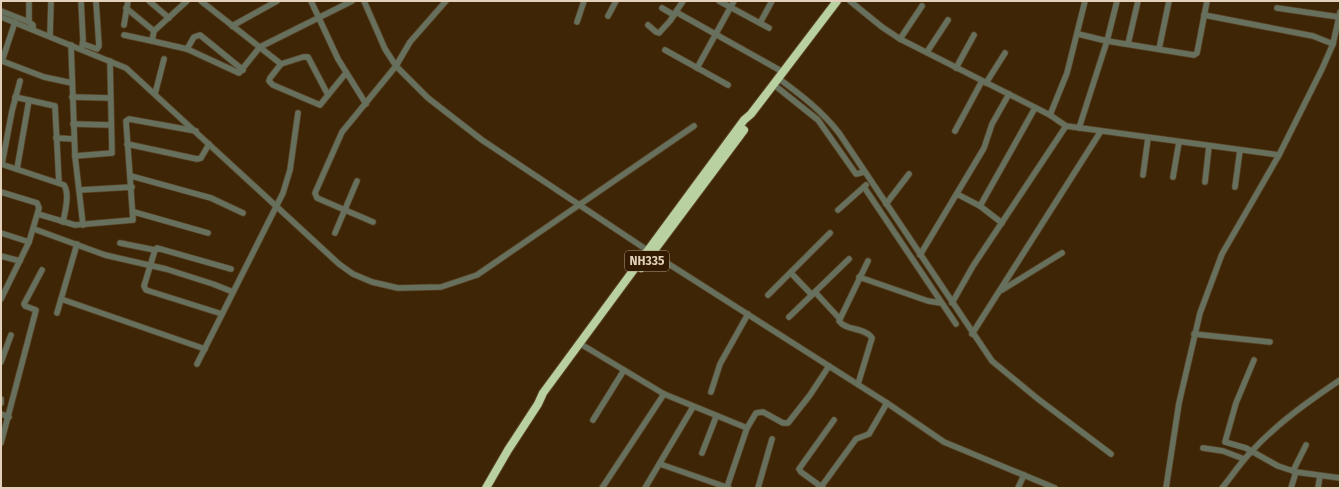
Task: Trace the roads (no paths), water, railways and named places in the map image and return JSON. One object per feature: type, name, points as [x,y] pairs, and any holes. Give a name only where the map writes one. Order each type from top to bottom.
[{"type":"highway","name":"NH335","points":[[538,404],[544,400],[584,346],[744,120],[751,114],[837,1]]},
{"type":"highway","name":"NH335","points":[[486,488],[508,450],[538,404],[543,393],[650,252]]},
{"type":"street","points":[[29,1],[29,22]]},
{"type":"street","points":[[50,36],[51,1]]},
{"type":"street","points":[[81,1],[82,46]]},
{"type":"street","points":[[1,17],[70,45],[97,49],[99,46],[96,1]]},
{"type":"street","points":[[124,25],[128,1]]},
{"type":"street","points":[[149,1],[169,18]]},
{"type":"street","points":[[152,41],[154,31],[187,1]]},
{"type":"street","points":[[201,1],[281,64]]},
{"type":"street","points":[[311,1],[346,73],[366,104]]},
{"type":"street","points":[[124,35],[187,49],[236,73],[241,73],[260,47],[352,1]]},
{"type":"street","points":[[364,1],[385,49],[396,66],[428,98],[463,126],[650,252],[887,402],[944,442],[1055,488]]},
{"type":"street","points":[[373,222],[317,198],[315,193],[342,132],[396,66],[410,42],[446,1]]},
{"type":"street","points":[[576,22],[584,1]]},
{"type":"street","points":[[648,25],[656,32],[659,32],[683,1]]},
{"type":"street","points":[[719,1],[768,28]]},
{"type":"street","points":[[697,68],[734,1]]},
{"type":"street","points":[[760,23],[772,1]]},
{"type":"street","points":[[850,1],[882,27],[900,39],[1050,115],[1066,126],[1279,155]]},
{"type":"street","points":[[1050,115],[1066,73],[1078,34],[1085,1]]},
{"type":"street","points":[[1079,128],[1107,41],[1118,1]]},
{"type":"street","points":[[1128,44],[1138,1]]},
{"type":"street","points":[[1159,49],[1169,1]]},
{"type":"street","points":[[1078,34],[1107,41],[1191,55],[1197,53],[1207,1]]},
{"type":"street","points":[[232,26],[275,2]]},
{"type":"street","points":[[608,16],[613,2]]},
{"type":"street","points":[[900,39],[922,6]]},
{"type":"street","points":[[126,8],[154,31]]},
{"type":"street","points":[[662,8],[675,13],[716,35],[812,103],[826,116],[972,334],[992,361],[1111,454]]},
{"type":"street","points":[[1166,488],[1179,404],[1200,313],[1222,254],[1279,155],[1322,69],[1332,44],[1340,15],[1277,8]]},
{"type":"street","points":[[1,10],[29,22],[33,25],[33,29]]},
{"type":"street","points":[[1204,15],[1313,36],[1332,44]]},
{"type":"street","points":[[927,52],[948,20]]},
{"type":"street","points":[[15,22],[2,61],[44,77],[72,83]]},
{"type":"street","points":[[187,49],[194,37],[200,35],[243,70]]},
{"type":"street","points":[[956,68],[974,35]]},
{"type":"street","points":[[70,45],[75,156],[83,225]]},
{"type":"street","points":[[82,46],[126,68],[339,264],[353,274],[372,282],[398,288],[441,287],[477,275],[578,204],[694,126]]},
{"type":"street","points":[[665,50],[728,85]]},
{"type":"street","points":[[955,131],[984,82],[1005,53]]},
{"type":"street","points":[[328,95],[308,57],[303,57],[281,64],[269,81],[273,85],[317,105],[322,104],[346,73]]},
{"type":"street","points":[[155,94],[159,84],[164,59]]},
{"type":"street","points":[[75,156],[112,152],[110,61]]},
{"type":"street","points":[[778,78],[818,120],[856,174],[864,172]]},
{"type":"street","points":[[20,81],[15,97],[2,164],[64,185],[66,190],[63,222]]},
{"type":"street","points":[[920,255],[984,148],[992,124],[1009,94]]},
{"type":"street","points":[[15,97],[55,106],[59,183]]},
{"type":"street","points":[[72,97],[110,98]]},
{"type":"street","points":[[17,169],[29,100]]},
{"type":"street","points":[[980,206],[1035,108]]},
{"type":"street","points":[[197,364],[276,206],[290,170],[298,113]]},
{"type":"street","points":[[38,214],[63,222],[83,225],[131,220],[134,218],[134,212],[125,123],[127,120],[196,131]]},
{"type":"street","points":[[73,124],[111,125]]},
{"type":"street","points":[[952,303],[973,266],[1066,126]]},
{"type":"street","points":[[972,334],[1101,131]]},
{"type":"street","points":[[56,138],[74,139]]},
{"type":"street","points":[[1143,175],[1148,138]]},
{"type":"street","points":[[1173,177],[1179,142]]},
{"type":"street","points":[[127,144],[197,159],[201,158],[209,144]]},
{"type":"street","points":[[1205,182],[1209,146]]},
{"type":"street","points":[[1235,187],[1240,150]]},
{"type":"street","points":[[886,204],[910,174]]},
{"type":"street","points":[[131,176],[211,198],[242,213]]},
{"type":"street","points":[[335,232],[357,181]]},
{"type":"street","points":[[838,210],[870,182]]},
{"type":"street","points":[[80,190],[132,187]]},
{"type":"street","points":[[864,187],[956,324]]},
{"type":"street","points":[[1,192],[37,203],[39,208],[29,242],[20,261],[4,287],[1,300]]},
{"type":"street","points":[[957,194],[980,206],[1002,223]]},
{"type":"street","points":[[134,212],[208,233]]},
{"type":"street","points":[[34,229],[105,255],[150,265],[213,284],[233,292]]},
{"type":"street","points":[[1,233],[29,242]]},
{"type":"street","points":[[768,295],[830,233]]},
{"type":"street","points":[[120,243],[154,250],[159,248],[231,270]]},
{"type":"street","points":[[57,313],[77,244]]},
{"type":"street","points":[[154,250],[145,289],[222,314]]},
{"type":"street","points":[[1000,291],[1062,253]]},
{"type":"street","points":[[1,256],[20,261]]},
{"type":"street","points":[[789,317],[849,259]]},
{"type":"street","points":[[839,318],[868,261]]},
{"type":"street","points":[[1,443],[36,310],[25,306],[24,304],[42,270]]},
{"type":"street","points":[[791,273],[814,293],[839,318],[839,321],[843,325],[869,334],[872,338],[858,384]]},
{"type":"street","points":[[859,277],[928,301],[941,303]]},
{"type":"street","points":[[61,299],[205,349]]},
{"type":"street","points":[[711,392],[720,364],[748,314]]},
{"type":"street","points":[[1194,334],[1270,342]]},
{"type":"street","points":[[1,362],[11,335]]},
{"type":"street","points":[[584,346],[664,394],[716,417],[747,428]]},
{"type":"street","points":[[1254,360],[1236,403],[1225,442],[1252,451],[1278,466],[1294,472],[1340,478]]},
{"type":"street","points":[[660,464],[728,488],[747,428],[756,413],[760,411],[783,423],[788,423],[810,395],[829,366]]},
{"type":"street","points":[[593,420],[624,370]]},
{"type":"street","points":[[1222,488],[1244,459],[1288,418],[1340,380]]},
{"type":"street","points":[[602,488],[664,394]]},
{"type":"street","points":[[834,420],[800,467],[800,471],[822,487],[856,439],[869,434],[887,402]]},
{"type":"street","points":[[645,488],[692,407]]},
{"type":"street","points":[[1,414],[8,417]]},
{"type":"street","points":[[702,453],[716,417]]},
{"type":"street","points":[[758,488],[772,439]]},
{"type":"street","points":[[1291,488],[1294,472],[1306,445]]},
{"type":"street","points":[[1203,448],[1223,451],[1244,459]]},
{"type":"street","points":[[1018,488],[1024,475]]},
{"type":"street","points":[[1318,488],[1320,476]]}]
